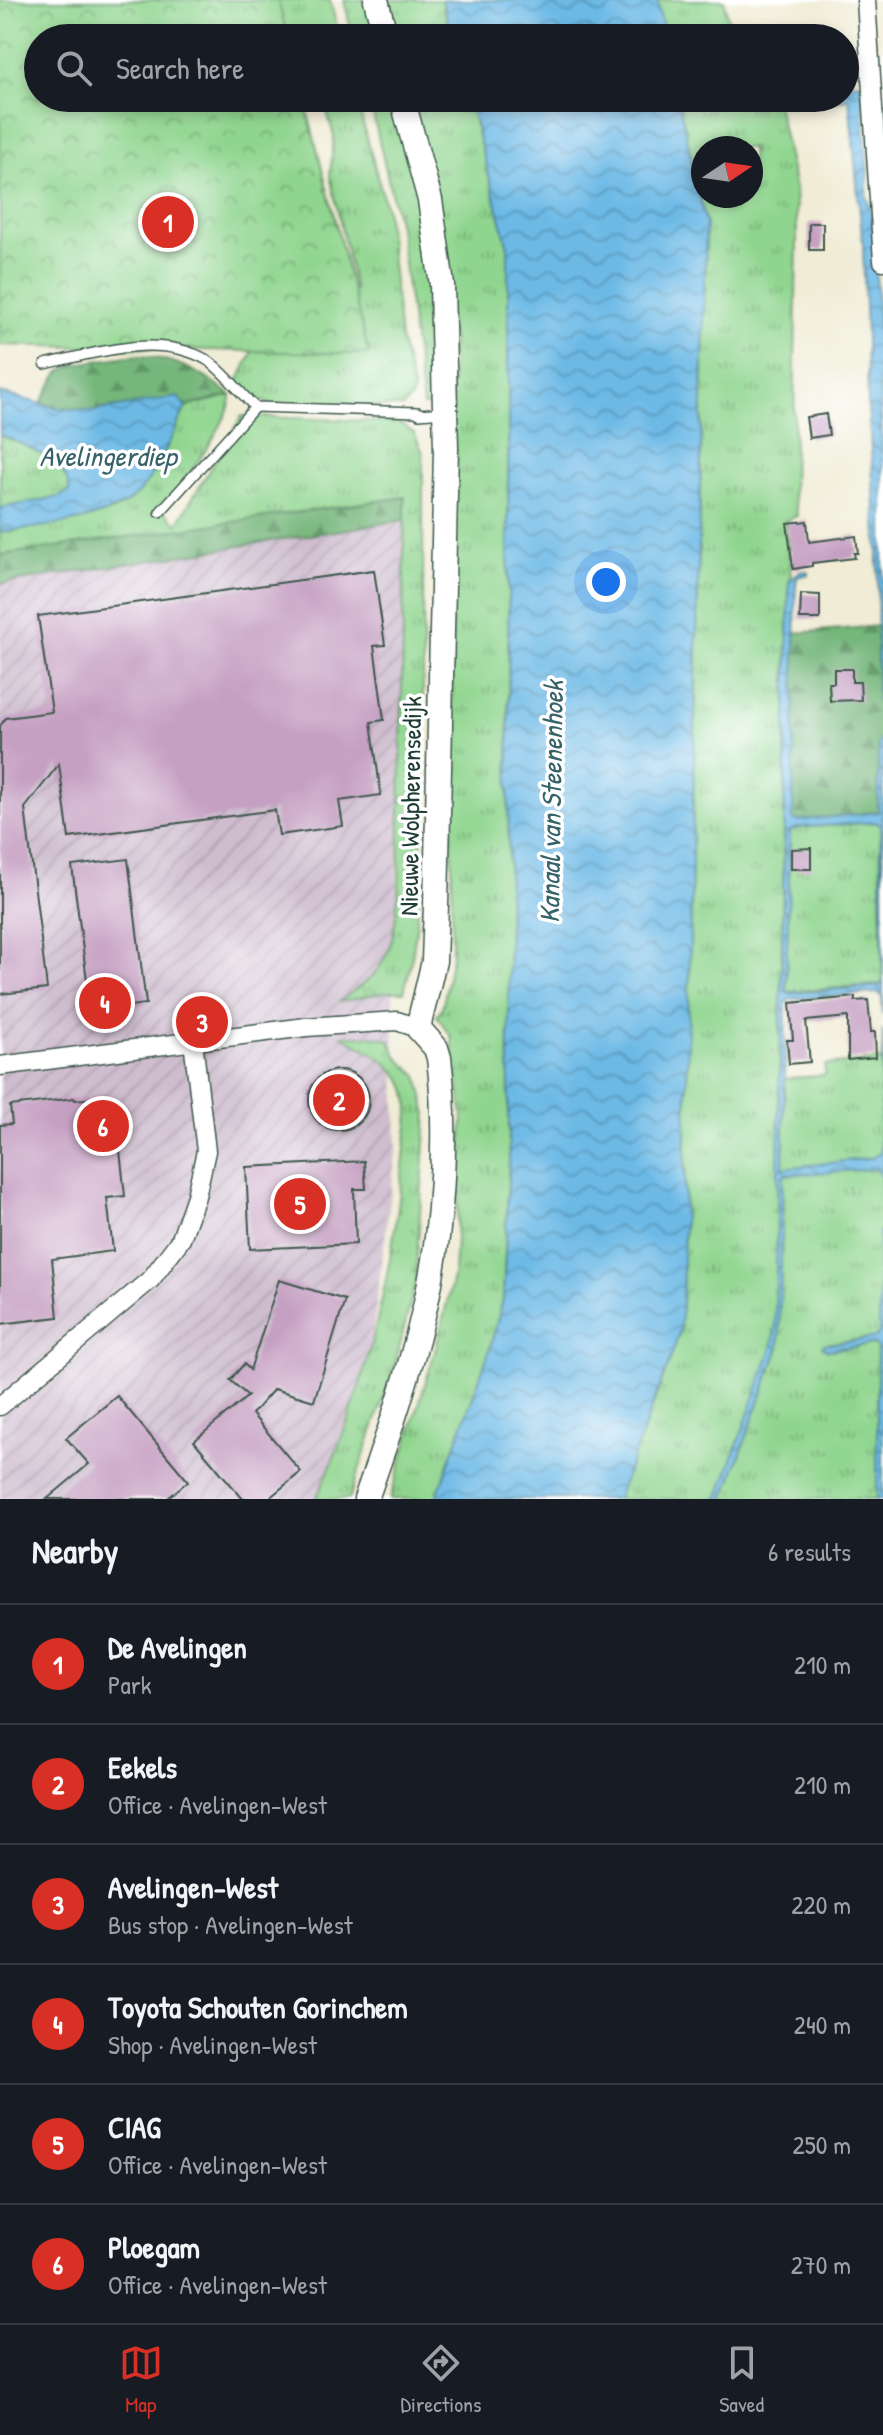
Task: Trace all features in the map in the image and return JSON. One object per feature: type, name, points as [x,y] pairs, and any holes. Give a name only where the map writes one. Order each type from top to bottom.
[{"type":"street","points":[[376,0],[382,24]]},
{"type":"street","points":[[866,0],[883,261]]},
{"type":"street","name":"Nieuwe Wolpherensedijk","points":[[406,112],[430,200],[440,264],[445,411],[434,961],[407,1025]]},
{"type":"street","points":[[0,1066],[306,1027],[407,1025],[427,1035],[436,1048],[442,1077],[441,1173],[436,1234],[425,1305],[392,1423],[366,1499]]},
{"type":"street","points":[[0,1406],[151,1279],[181,1239],[196,1196],[206,1151],[193,1041]]},
{"type":"lane","points":[[45,364],[106,350],[163,345],[207,360],[255,407],[419,414],[445,411]]},
{"type":"lane","points":[[160,512],[255,407]]},
{"type":"shaded area","points":[[410,521],[393,991],[397,1146],[363,1406],[332,1499],[0,1499],[0,574]]},
{"type":"green space","points":[[0,0],[278,0],[284,24],[24,24],[24,112],[308,112],[369,354],[0,345]]},
{"type":"green space","points":[[244,0],[330,0],[336,24],[280,24]]},
{"type":"green space","points":[[344,0],[370,0],[377,24],[350,24]]},
{"type":"green space","points":[[386,0],[442,0],[448,24],[392,24]]},
{"type":"green space","points":[[657,0],[724,0],[729,24],[662,24]]},
{"type":"green space","points":[[327,112],[360,112],[386,208],[400,338],[413,388],[412,397],[403,407],[272,405],[249,397],[237,384],[267,321],[355,290],[330,175],[334,136]]},
{"type":"green space","points":[[372,112],[400,112],[429,235],[434,401],[430,406],[423,406],[399,226]]},
{"type":"green space","points":[[415,112],[472,112],[508,247],[509,1161],[503,1300],[489,1352],[436,1499],[390,1499],[436,1348],[454,1273],[463,1117],[451,1036],[437,1016],[443,1005],[452,955],[452,339]]},
{"type":"green space","points":[[681,112],[779,112],[795,189],[793,493],[797,516],[785,521],[791,577],[775,1332],[773,1348],[718,1499],[617,1499],[673,1352],[682,1305],[706,225],[702,208],[763,208],[763,136],[691,136],[691,157]]},
{"type":"green space","points":[[134,355],[186,367],[231,395],[186,407],[185,404],[159,401],[93,411],[41,403],[59,372],[76,364]]},
{"type":"green space","points":[[231,395],[230,405],[215,436],[163,510],[177,524],[242,416],[398,422],[414,433],[423,453],[420,864],[415,941],[404,992],[384,992],[339,1002],[370,978],[382,964],[396,918],[405,498],[0,555],[0,532],[73,522],[125,504],[151,475],[186,407]]},
{"type":"green space","points":[[0,435],[33,449],[54,463],[67,480],[69,491],[59,497],[0,508]]},
{"type":"green space","points":[[405,497],[405,520],[0,584],[0,555]]},
{"type":"green space","points":[[878,626],[877,700],[883,704],[883,739],[878,742],[878,812],[795,821],[794,633]]},
{"type":"green space","points":[[878,822],[881,827],[883,984],[788,992],[790,831]]},
{"type":"green space","points":[[342,1036],[371,1036],[390,1040],[401,1060],[418,1075],[427,1114],[415,1285],[394,1368],[349,1499],[316,1499],[350,1417],[375,1332],[399,1201],[408,1120],[407,1092],[399,1076],[376,1056]]},
{"type":"green space","points":[[882,1060],[880,1152],[876,1157],[783,1169],[785,1079],[825,1075],[825,1065]]},
{"type":"green space","points":[[883,1162],[879,1334],[875,1338],[822,1346],[828,1350],[872,1344],[877,1347],[877,1499],[724,1499],[779,1347],[783,1172]]},
{"type":"water","points":[[442,0],[657,0],[662,24],[448,24]]},
{"type":"water","points":[[859,82],[862,86],[868,175],[866,196],[871,208],[877,288],[883,472],[883,704],[877,701],[878,551],[868,406],[863,246],[850,112],[859,112]]},
{"type":"water","name":"Kanaal van Steenenhoek","points":[[472,112],[681,112],[691,157],[691,208],[702,208],[706,225],[682,1305],[673,1352],[617,1499],[436,1499],[489,1352],[503,1300],[509,1161],[508,247]]},
{"type":"water","name":"Avelingerdiep","points":[[0,393],[58,408],[93,411],[178,397],[186,407],[152,476],[125,503],[73,522],[0,532],[0,508],[59,497],[69,492],[68,481],[54,463],[0,435]]},
{"type":"water","points":[[807,571],[809,574],[797,577],[796,586],[793,819],[878,812],[878,742],[883,739],[883,975],[880,824],[797,828],[790,831],[786,990],[793,993],[879,986],[883,981],[883,1015],[879,993],[791,999],[786,1003],[783,1168],[872,1158],[880,1152],[883,1029],[883,1212],[881,1177],[877,1169],[783,1175],[779,1347],[724,1499],[718,1499],[775,1332],[789,581],[799,572]]},
{"type":"water","points":[[883,1230],[883,1499],[877,1499],[877,1347],[872,1344],[828,1350],[822,1346],[875,1338],[879,1334],[879,1232]]},
{"type":"building","points":[[809,223],[823,223],[823,250],[809,250]]},
{"type":"building","points":[[826,414],[829,435],[809,438],[806,417]]},
{"type":"building","points":[[807,521],[809,542],[856,536],[858,553],[854,553],[855,558],[812,563],[812,566],[793,569],[787,523]]},
{"type":"building","points":[[374,570],[385,645],[374,646],[384,720],[371,722],[381,795],[339,801],[343,826],[279,835],[275,810],[69,838],[59,764],[25,808],[47,989],[0,994],[0,726],[6,718],[52,712],[38,616]]},
{"type":"building","points":[[801,594],[820,595],[820,619],[800,619]]},
{"type":"building","points":[[834,669],[852,669],[852,682],[860,682],[861,700],[830,701],[829,683],[834,683]]},
{"type":"building","points":[[811,848],[811,869],[791,869],[791,849]]},
{"type":"building","points":[[128,859],[146,1004],[91,1011],[72,866]]},
{"type":"building","points":[[855,997],[855,1001],[868,1000],[871,1032],[875,1032],[876,1057],[848,1060],[848,1017],[806,1021],[810,1062],[789,1064],[787,1040],[793,1040],[790,1003]]},
{"type":"building","points":[[339,1070],[350,1072],[360,1079],[367,1089],[367,1111],[360,1121],[350,1128],[339,1130],[328,1128],[318,1121],[311,1111],[309,1100],[311,1089],[318,1079],[328,1072]]},
{"type":"building","points":[[96,1098],[113,1111],[125,1196],[107,1198],[113,1251],[52,1259],[58,1317],[0,1324],[0,1125],[12,1124],[10,1106]]},
{"type":"building","points":[[364,1161],[366,1189],[354,1189],[356,1244],[250,1249],[246,1167]]},
{"type":"building","points":[[279,1280],[345,1300],[314,1401],[274,1389],[252,1414],[301,1472],[268,1499],[243,1499],[194,1441],[248,1396],[230,1380],[244,1364],[250,1370]]},
{"type":"building","points":[[117,1396],[188,1481],[167,1499],[47,1499],[89,1464],[66,1438]]},
{"type":"place","name":"De Avelingen","points":[[168,222]]},
{"type":"place","name":"Toyota Schouten Gorinchem","points":[[105,1003]]},
{"type":"place","name":"Avelingen-West","points":[[202,1022]]},
{"type":"place","name":"Eekels","points":[[339,1100]]},
{"type":"place","name":"Ploegam","points":[[103,1126]]},
{"type":"place","name":"CIAG","points":[[300,1204]]}]
